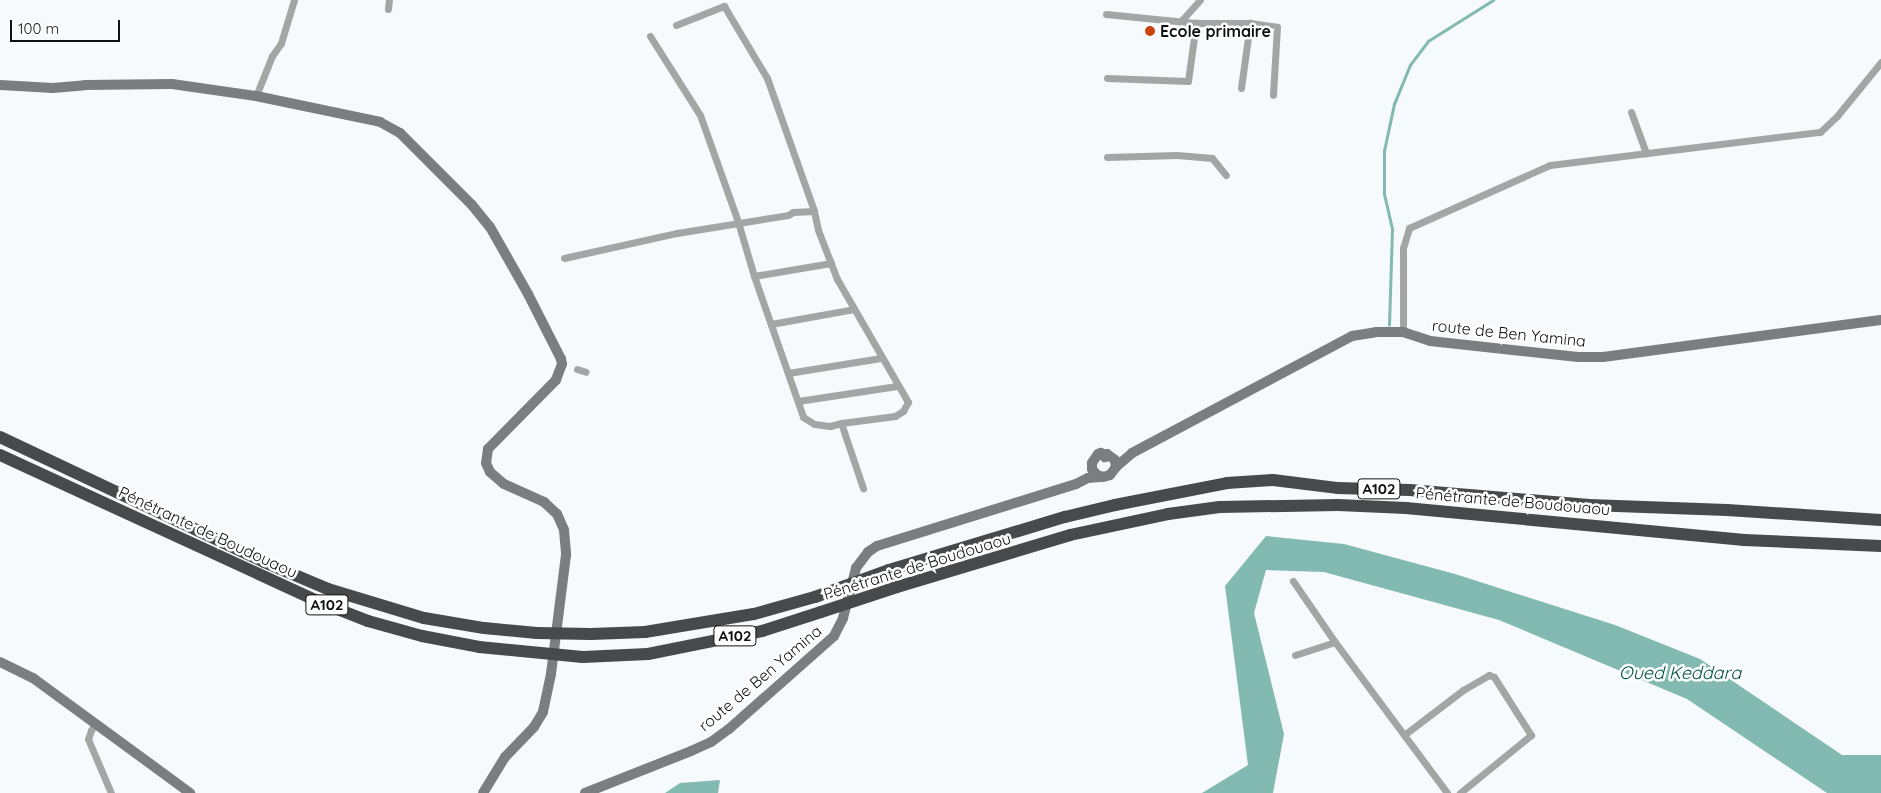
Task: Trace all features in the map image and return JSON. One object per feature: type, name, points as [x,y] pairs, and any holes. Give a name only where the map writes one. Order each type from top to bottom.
[{"type":"highway","name":"Pénétrante de Boudouaou","points":[[0,437],[328,589],[424,618],[484,628],[564,634],[644,632],[754,614],[815,597],[888,570],[1065,518],[1114,505],[1227,483],[1273,480],[1337,488],[1410,490],[1589,505],[1727,510],[1881,520]]},
{"type":"highway","name":"Pénétrante de Boudouaou","points":[[0,455],[183,538],[258,575],[368,621],[422,636],[479,647],[583,657],[648,654],[762,631],[897,587],[1070,535],[1168,514],[1220,507],[1338,505],[1406,508],[1744,540],[1881,546]]},
{"type":"street","points":[[256,96],[272,56],[281,43],[294,0]]},
{"type":"street","points":[[388,9],[389,0]]},
{"type":"street","points":[[1181,21],[1200,0]]},
{"type":"street","points":[[650,36],[700,115],[803,417],[814,424],[830,426],[895,416],[903,411],[908,402],[881,358],[831,263],[767,78],[724,6],[676,25]]},
{"type":"street","points":[[1106,14],[1196,23],[1250,23],[1277,27],[1273,95]]},
{"type":"street","points":[[1107,78],[1188,81],[1196,23]]},
{"type":"street","points":[[1241,88],[1250,23]]},
{"type":"street","points":[[1403,332],[1403,248],[1409,228],[1550,165],[1820,132],[1837,116],[1881,62]]},
{"type":"street","points":[[0,84],[53,88],[85,85],[172,84],[256,96],[380,122],[400,133],[472,204],[490,227],[515,269],[561,359],[561,370],[556,380],[488,449],[486,453],[488,468],[497,478],[544,502],[557,514],[564,530],[566,554],[552,674],[543,712],[534,727],[505,757],[483,793]]},
{"type":"street","points":[[1631,112],[1646,154]]},
{"type":"street","points":[[1107,158],[1177,155],[1212,158],[1226,175]]},
{"type":"street","points":[[564,258],[677,233],[788,215],[793,212],[814,211]]},
{"type":"street","points":[[754,276],[831,263]]},
{"type":"street","points":[[771,324],[854,309]]},
{"type":"street","name":"route de Ben Yamina","points":[[1116,467],[1132,453],[1352,336],[1376,332],[1403,332],[1430,341],[1578,357],[1602,357],[1881,320]]},
{"type":"street","points":[[788,373],[881,358]]},
{"type":"street","points":[[577,369],[586,372]]},
{"type":"street","points":[[798,401],[897,386]]},
{"type":"street","points":[[841,423],[863,488]]},
{"type":"street","points":[[1076,484],[1098,454],[1101,453],[1105,457],[1108,454],[1110,455],[1115,460],[1116,467],[1110,476],[1100,477],[1094,473],[1091,466]]},
{"type":"street","name":"route de Ben Yamina","points":[[1110,455],[1132,453]]},
{"type":"street","name":"route de Ben Yamina","points":[[585,793],[711,742],[729,728],[834,636],[843,618],[856,568],[868,552],[877,546],[1076,484],[1088,478],[1100,477]]},
{"type":"street","points":[[1293,580],[1335,642],[1447,793]]},
{"type":"street","points":[[1295,655],[1335,642]]},
{"type":"street","points":[[0,662],[33,678],[190,793]]},
{"type":"street","points":[[1404,735],[1463,690],[1489,675],[1494,677],[1532,735],[1460,793]]},
{"type":"street","points":[[96,725],[91,730],[88,739],[111,793]]},
{"type":"water","name":"Oued Keddara","points":[[1266,536],[1344,544],[1455,574],[1615,625],[1700,659],[1842,755],[1881,755],[1881,793],[1827,793],[1687,699],[1499,620],[1324,572],[1266,570],[1254,613],[1284,734],[1273,793],[1202,793],[1248,765],[1225,586]]},
{"type":"water","points":[[720,780],[718,793],[665,793],[680,783]]},
{"type":"waterway","points":[[1389,325],[1392,229],[1384,194],[1384,151],[1394,104],[1410,65],[1428,41],[1493,0]]},
{"type":"place","name":"Ecole primaire","points":[[1150,31]]}]
